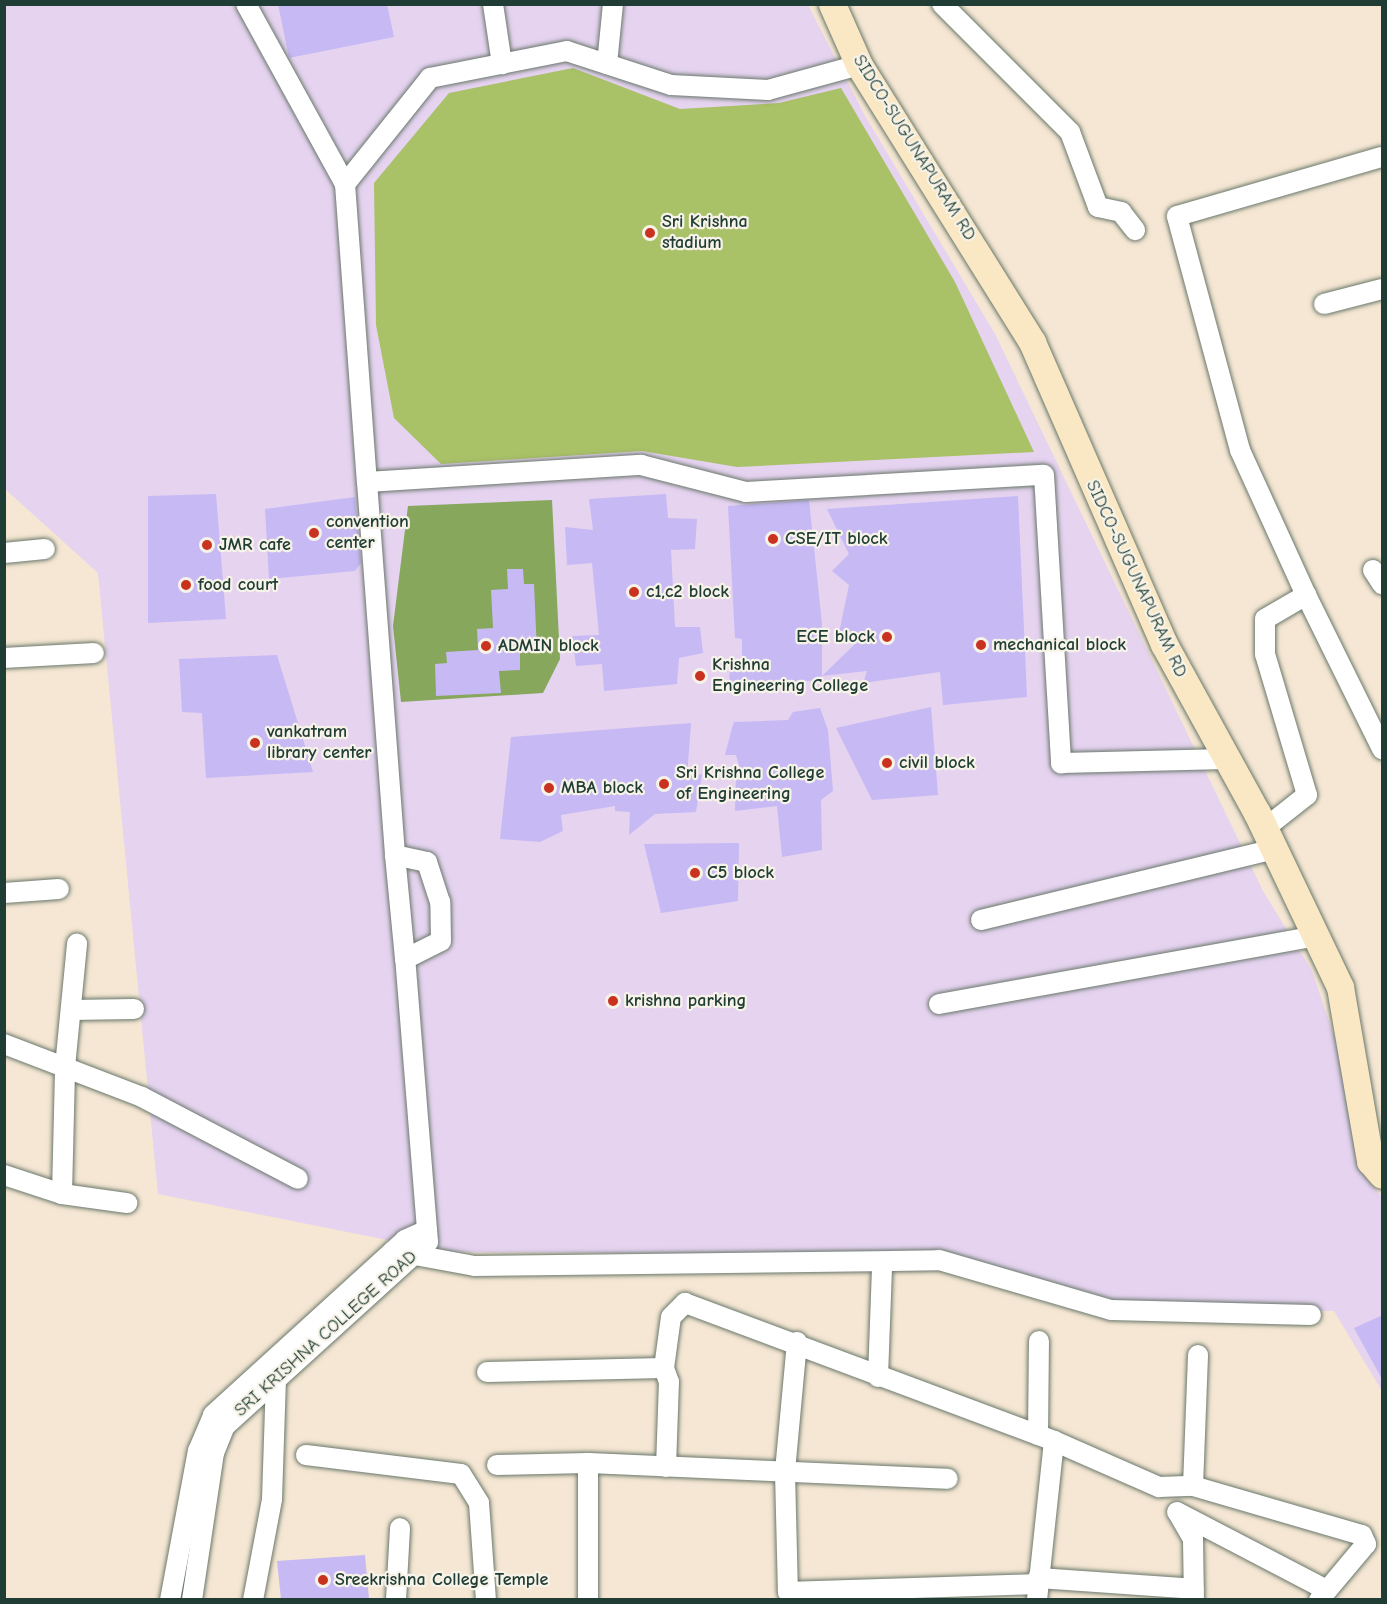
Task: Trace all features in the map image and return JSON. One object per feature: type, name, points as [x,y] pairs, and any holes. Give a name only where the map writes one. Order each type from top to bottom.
[{"type":"street","points":[[246,4],[345,184],[430,78],[567,51],[671,85],[768,90],[859,65]]},
{"type":"street","points":[[493,4],[502,64]]},
{"type":"street","points":[[607,64],[613,4]]},
{"type":"street","name":"SIDCO-SUGUNAPURAM RD","points":[[832,4],[859,65],[1032,342],[1164,644],[1269,839],[1340,987],[1370,1161],[1383,1175]]},
{"type":"street","points":[[942,4],[1070,132],[1098,207],[1121,212],[1135,230]]},
{"type":"street","points":[[1383,157],[1177,216],[1240,450],[1306,595],[1383,749]]},
{"type":"street","name":"SRI KRISHNA COLLEGE ROAD","points":[[192,1599],[214,1453],[225,1426],[428,1242],[395,855],[345,184]]},
{"type":"street","points":[[1324,304],[1383,289]]},
{"type":"street","points":[[367,482],[641,465],[746,492],[1044,475],[1061,763],[1227,759]]},
{"type":"street","points":[[4,553],[45,549]]},
{"type":"street","points":[[981,920],[1269,839],[1306,795],[1265,654],[1265,619],[1306,595]]},
{"type":"street","points":[[4,658],[94,652]]},
{"type":"street","points":[[395,855],[427,862],[440,902],[441,941],[405,959]]},
{"type":"street","points":[[4,893],[59,889]]},
{"type":"street","points":[[939,1004],[1316,936]]},
{"type":"street","points":[[62,1194],[65,1067],[77,944]]},
{"type":"street","points":[[71,1010],[134,1009]]},
{"type":"street","points":[[4,1044],[142,1097],[298,1179]]},
{"type":"street","points":[[4,1175],[62,1194],[127,1203]]},
{"type":"street","points":[[170,1599],[198,1451],[213,1415],[393,1251],[427,1230]]},
{"type":"street","points":[[393,1251],[475,1266],[939,1260],[1111,1310],[1311,1315]]},
{"type":"street","points":[[878,1377],[882,1270]]},
{"type":"street","points":[[666,1467],[669,1382],[664,1368],[671,1317],[685,1304],[796,1342],[878,1377],[1046,1438],[1159,1487],[1193,1486],[1362,1535],[1366,1544],[1323,1595],[1178,1512]]},
{"type":"street","points":[[1038,1587],[1046,1438],[1039,1341]]},
{"type":"street","points":[[796,1342],[785,1472],[788,1592],[1038,1587],[1194,1594],[1193,1539],[1178,1512],[1159,1487]]},
{"type":"street","points":[[1193,1486],[1198,1355]]},
{"type":"street","points":[[487,1372],[664,1368]]},
{"type":"street","points":[[253,1599],[273,1488],[276,1379]]},
{"type":"street","points":[[306,1455],[461,1474],[479,1503],[486,1599]]},
{"type":"street","points":[[497,1465],[588,1463],[948,1479]]},
{"type":"street","points":[[588,1463],[588,1599]]},
{"type":"street","points":[[396,1599],[400,1528]]},
{"type":"shaded area","name":"Sri Krishna College of Engineering","points":[[5,5],[808,5],[864,114],[995,334],[1263,891],[1312,971],[1341,1057],[1367,1179],[1382,1197],[1382,1391],[1334,1311],[1124,1311],[938,1255],[447,1252],[158,1194],[98,573],[5,489]]},
{"type":"green space","name":"Sri Krishna stadium","points":[[573,68],[680,109],[779,103],[841,88],[955,282],[1034,452],[737,467],[642,451],[441,464],[394,418],[376,325],[374,183],[449,93]]},
{"type":"green space","points":[[552,500],[560,659],[543,693],[401,702],[393,626],[408,506]]},
{"type":"building","points":[[278,4],[387,4],[394,37],[289,58]]},
{"type":"building","name":"food court","points":[[216,494],[226,619],[148,623],[148,496]]},
{"type":"building","name":"c1,c2 block","points":[[666,494],[668,518],[697,519],[695,549],[671,550],[675,627],[700,627],[703,653],[679,658],[677,684],[604,691],[602,664],[576,666],[572,636],[599,635],[592,563],[567,565],[565,527],[593,530],[589,499]]},
{"type":"building","points":[[1018,496],[1027,697],[943,705],[940,672],[863,683],[867,671],[822,676],[857,642],[839,633],[849,585],[832,571],[849,554],[827,509]]},
{"type":"building","name":"convention center","points":[[355,497],[361,563],[355,571],[269,579],[265,509]]},
{"type":"building","points":[[809,500],[822,624],[822,680],[729,686],[730,663],[742,662],[742,639],[735,638],[728,506]]},
{"type":"building","points":[[507,569],[523,569],[524,584],[534,584],[537,652],[520,653],[520,670],[499,671],[501,693],[436,696],[435,664],[447,663],[446,652],[478,650],[477,629],[493,628],[491,590],[508,589]]},
{"type":"building","name":"vankatram library center","points":[[277,655],[313,772],[206,778],[202,713],[182,712],[179,659]]},
{"type":"building","points":[[931,707],[938,795],[872,800],[836,728]]},
{"type":"building","points":[[820,708],[828,730],[833,791],[821,800],[822,850],[782,857],[777,806],[735,811],[736,779],[742,776],[736,755],[725,755],[734,722],[788,720],[793,712]]},
{"type":"building","points":[[691,723],[687,777],[702,774],[696,812],[655,814],[629,835],[630,812],[615,811],[615,806],[561,815],[563,831],[540,842],[500,839],[511,737]]},
{"type":"building","name":"C5 block","points":[[739,843],[738,901],[661,913],[644,844]]},
{"type":"building","points":[[1383,1315],[1383,1381],[1354,1328]]},
{"type":"building","name":"Sreekrishna College Temple","points":[[365,1555],[369,1599],[281,1599],[277,1561]]},
{"type":"place","name":"Sri Krishna stadium","points":[[650,233]]},
{"type":"place","name":"convention center","points":[[314,533]]},
{"type":"place","name":"CSE/IT block","points":[[773,539]]},
{"type":"place","name":"JMR cafe","points":[[207,545]]},
{"type":"place","name":"food court","points":[[186,585]]},
{"type":"place","name":"c1,c2 block","points":[[634,592]]},
{"type":"place","name":"ECE block","points":[[887,637]]},
{"type":"place","name":"mechanical block","points":[[981,645]]},
{"type":"place","name":"ADMIN block","points":[[486,646]]},
{"type":"place","name":"Krishna Engineering College","points":[[700,676]]},
{"type":"place","name":"vankatram library center","points":[[255,743]]},
{"type":"place","name":"civil block","points":[[887,763]]},
{"type":"place","name":"Sri Krishna College of Engineering","points":[[664,784]]},
{"type":"place","name":"MBA block","points":[[549,788]]},
{"type":"place","name":"C5 block","points":[[695,873]]},
{"type":"place","name":"krishna parking","points":[[613,1001]]},
{"type":"place","name":"Sreekrishna College Temple","points":[[323,1580]]}]
